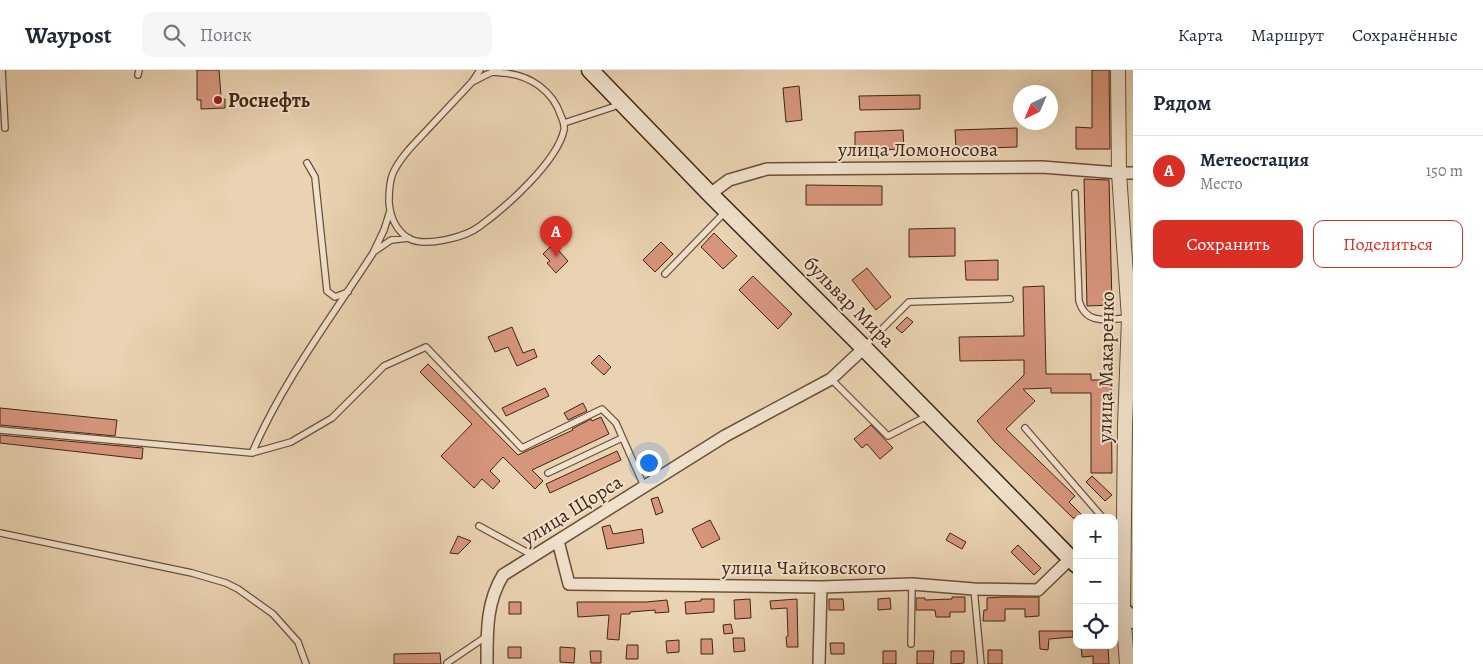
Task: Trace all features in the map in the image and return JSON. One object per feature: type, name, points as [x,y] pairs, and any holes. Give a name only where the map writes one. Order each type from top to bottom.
[{"type":"main road","name":"бульвар Мира","points":[[590,70],[1073,561]]},
{"type":"street","name":"улица Макаренко","points":[[1118,70],[1126,173],[1129,318],[1122,539],[1127,664]]},
{"type":"street","name":"улица Ломоносова","points":[[710,194],[729,180],[767,169],[1042,167],[1126,173]]},
{"type":"street","name":"улица Щорса","points":[[487,664],[489,607],[496,588],[504,575],[725,436],[831,379],[864,348]]},
{"type":"street","name":"улица Чайковского","points":[[558,542],[569,584],[821,587],[912,584],[974,589],[1038,590],[1073,563]]},
{"type":"street","points":[[819,664],[821,587]]},
{"type":"lane","points":[[2,70],[5,128]]},
{"type":"lane","points":[[252,453],[284,389],[373,253],[384,230],[390,211],[389,190],[392,174],[406,153],[472,82],[480,70]]},
{"type":"lane","points":[[373,253],[391,240],[409,238],[426,242],[454,238],[476,229],[498,212],[541,169],[558,144],[564,131],[564,123],[557,104],[545,90],[530,80],[514,74],[493,72],[472,82]]},
{"type":"lane","points":[[564,123],[613,107],[620,102]]},
{"type":"lane","points":[[308,163],[316,177],[327,291],[335,297],[348,292]]},
{"type":"lane","points":[[1075,193],[1078,301],[1081,308],[1086,315],[1095,319],[1129,318]]},
{"type":"lane","points":[[390,211],[397,227],[409,238]]},
{"type":"lane","points":[[665,274],[727,211]]},
{"type":"lane","points":[[864,348],[909,302],[1010,299]]},
{"type":"lane","points":[[0,430],[252,453],[291,442],[332,418],[384,366],[426,347],[522,448],[602,409],[616,423],[644,486]]},
{"type":"lane","points":[[831,379],[888,436],[929,414]]},
{"type":"lane","points":[[1025,428],[1100,514]]},
{"type":"lane","points":[[548,473],[622,438]]},
{"type":"lane","points":[[479,526],[534,556]]},
{"type":"lane","points":[[0,533],[192,573],[226,583],[238,589],[273,614],[298,642],[306,664]]},
{"type":"lane","points":[[911,644],[912,584]]},
{"type":"lane","points":[[974,589],[981,664]]},
{"type":"lane","points":[[447,663],[487,636]]},
{"type":"building","points":[[197,70],[219,70],[221,96],[222,99],[225,99],[225,108],[201,109],[201,100],[197,100]]},
{"type":"building","points":[[1092,70],[1109,70],[1110,149],[1076,149],[1076,127],[1092,128]]},
{"type":"building","points":[[799,86],[802,120],[786,122],[783,88]]},
{"type":"building","points":[[920,95],[920,109],[860,110],[859,96]]},
{"type":"building","points":[[1013,128],[1013,130],[1017,130],[1017,147],[956,149],[955,130]]},
{"type":"building","points":[[903,130],[904,149],[855,151],[855,132]]},
{"type":"building","points":[[1084,179],[1109,180],[1112,305],[1087,306]]},
{"type":"building","points":[[806,185],[882,186],[882,205],[806,205]]},
{"type":"building","points":[[955,228],[955,256],[909,257],[909,229]]},
{"type":"building","points":[[714,233],[737,256],[723,269],[701,247]]},
{"type":"building","points":[[661,242],[673,254],[655,272],[643,260]]},
{"type":"building","points":[[550,247],[556,254],[559,251],[568,261],[556,273],[547,263],[550,261],[543,254]]},
{"type":"building","points":[[998,260],[998,280],[966,280],[965,261]]},
{"type":"building","points":[[867,268],[891,297],[876,310],[852,280]]},
{"type":"building","points":[[753,276],[792,314],[778,329],[739,290]]},
{"type":"building","points":[[1044,286],[1046,374],[1091,374],[1091,380],[1111,380],[1112,473],[1091,473],[1091,393],[1051,393],[1051,388],[1023,389],[1035,401],[1006,429],[1075,496],[1069,502],[1081,514],[1073,514],[1073,518],[995,442],[977,421],[1024,375],[1024,360],[960,361],[959,337],[1024,336],[1023,287]]},
{"type":"building","points":[[907,317],[913,322],[902,333],[896,328]]},
{"type":"building","points":[[512,327],[523,353],[534,349],[537,357],[517,366],[508,347],[495,352],[488,337]]},
{"type":"building","points":[[599,355],[611,367],[604,375],[591,363]]},
{"type":"building","points":[[428,364],[518,455],[573,430],[591,419],[592,421],[601,417],[609,434],[532,470],[543,481],[535,489],[503,457],[490,471],[500,481],[493,489],[482,479],[474,488],[441,456],[472,424],[420,372]]},
{"type":"building","points":[[545,388],[549,396],[506,416],[502,408]]},
{"type":"building","points":[[583,403],[587,411],[568,420],[564,413]]},
{"type":"building","points":[[0,408],[117,420],[115,436],[0,425]]},
{"type":"building","points":[[871,425],[893,448],[880,459],[867,444],[862,448],[854,439]]},
{"type":"building","points":[[0,435],[143,448],[142,459],[0,443]]},
{"type":"building","points":[[617,451],[621,460],[550,493],[546,484]]},
{"type":"building","points":[[1092,476],[1112,495],[1105,501],[1086,482]]},
{"type":"building","points":[[658,497],[663,512],[656,515],[651,499]]},
{"type":"building","points":[[710,520],[720,539],[702,548],[692,529]]},
{"type":"building","points":[[610,525],[613,534],[642,529],[644,543],[607,549],[602,527]]},
{"type":"building","points":[[950,533],[966,542],[962,549],[946,540]]},
{"type":"building","points":[[458,536],[471,541],[458,554],[450,553]]},
{"type":"building","points":[[1018,545],[1041,568],[1034,575],[1011,552]]},
{"type":"building","points":[[952,597],[965,597],[965,612],[950,612],[950,617],[936,617],[935,610],[916,610],[916,598],[925,598],[925,600],[952,599]]},
{"type":"building","points":[[1039,597],[1039,616],[1025,617],[1025,609],[1005,609],[1005,621],[983,621],[984,610],[987,610],[987,598]]},
{"type":"building","points":[[890,598],[891,609],[878,610],[878,599]]},
{"type":"building","points":[[701,599],[714,599],[714,612],[686,614],[685,602],[701,601]]},
{"type":"building","points":[[750,599],[751,618],[735,619],[734,600]]},
{"type":"building","points":[[797,599],[798,647],[787,647],[787,608],[771,609],[770,601]]},
{"type":"building","points":[[829,599],[843,599],[844,610],[829,610]]},
{"type":"building","points":[[667,600],[669,612],[655,613],[655,610],[621,614],[619,640],[607,639],[609,615],[578,617],[577,602],[646,602]]},
{"type":"building","points":[[509,602],[521,602],[521,614],[509,614]]},
{"type":"building","points":[[731,624],[733,633],[724,634],[723,625]]},
{"type":"building","points":[[1039,631],[1073,631],[1073,637],[1049,639],[1048,650],[1040,649]]},
{"type":"building","points":[[733,638],[744,638],[745,651],[734,652]]},
{"type":"building","points":[[701,639],[712,639],[713,654],[701,654]]},
{"type":"building","points":[[679,640],[679,652],[667,653],[666,641]]},
{"type":"building","points":[[830,643],[844,643],[844,654],[831,654]]},
{"type":"building","points":[[627,645],[638,645],[638,659],[626,659]]},
{"type":"building","points":[[508,647],[521,647],[521,658],[508,658]]},
{"type":"building","points":[[560,647],[575,648],[574,663],[560,662]]},
{"type":"building","points":[[1081,649],[1108,649],[1109,664],[1093,664],[1093,656],[1082,657]]},
{"type":"building","points":[[988,650],[1002,650],[1002,664],[988,664]]},
{"type":"building","points":[[590,651],[601,651],[601,663],[591,663]]},
{"type":"building","points":[[883,651],[896,651],[896,664],[883,664]]},
{"type":"building","points":[[917,651],[934,651],[933,664],[917,664]]},
{"type":"building","points":[[951,651],[964,651],[964,663],[951,664]]},
{"type":"building","points":[[440,653],[441,664],[394,664],[394,654]]},
{"type":"place","name":"Роснефть","points":[[218,100]]},
{"type":"place","name":"Метеостация","points":[[556,257]]}]
